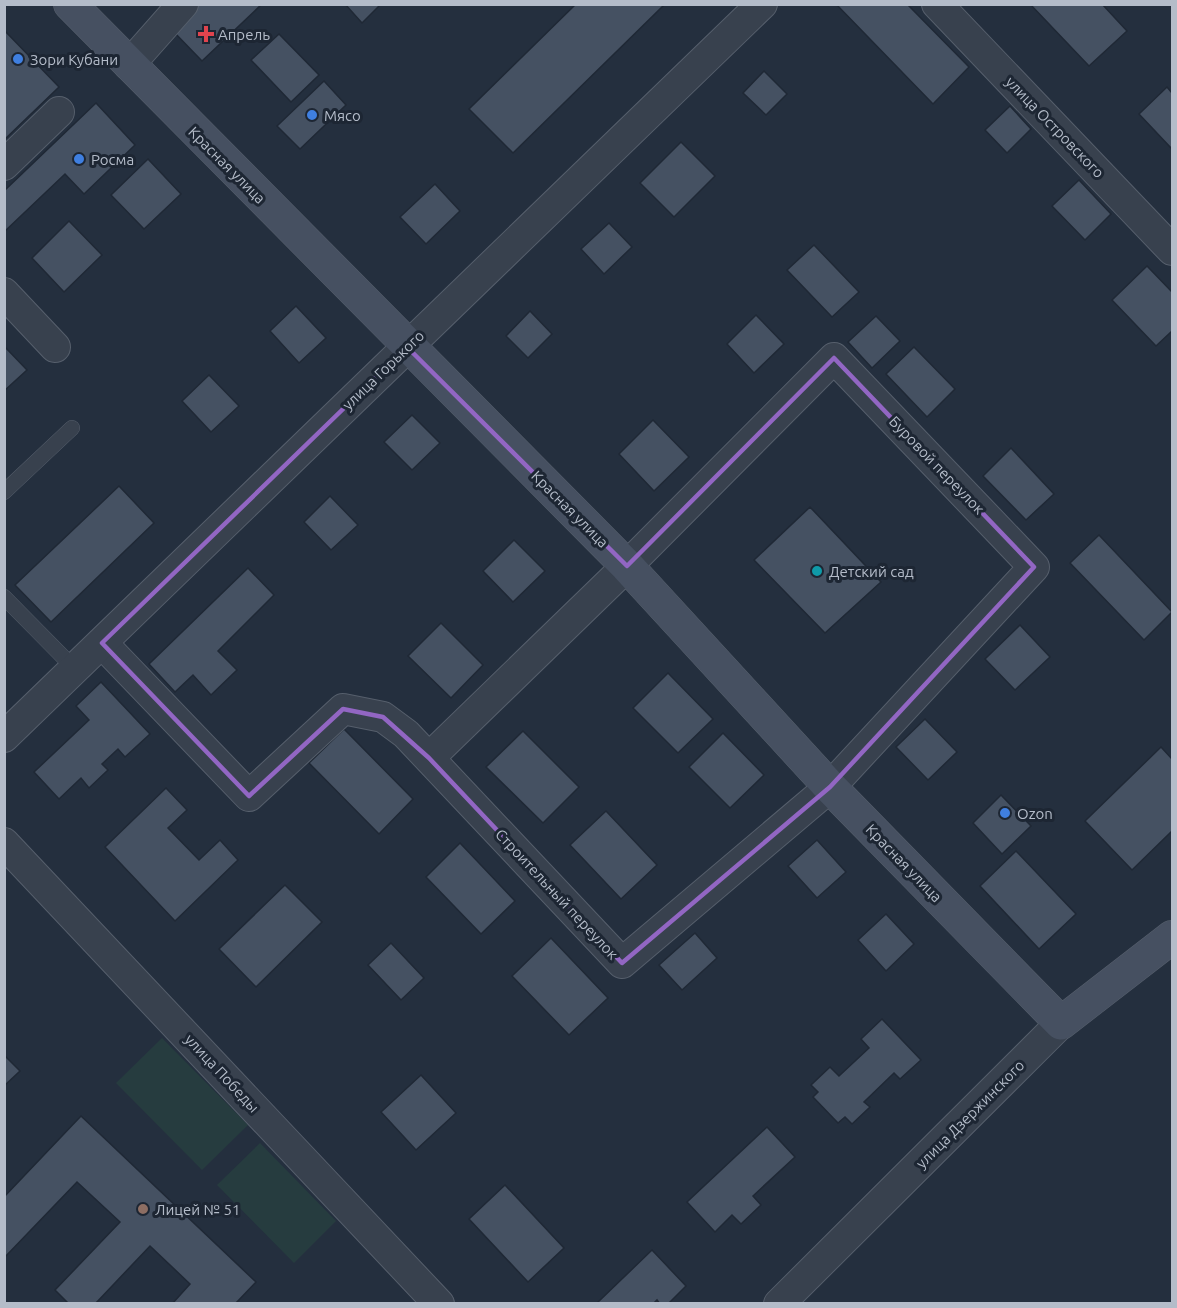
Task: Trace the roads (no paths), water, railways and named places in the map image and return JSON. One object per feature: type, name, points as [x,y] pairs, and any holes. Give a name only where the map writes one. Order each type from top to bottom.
[{"type":"street","name":"Красная улица","points":[[70,4],[627,566],[830,787],[1061,1023]]},
{"type":"street","points":[[129,65],[183,4]]},
{"type":"street","name":"улица Горького","points":[[4,737],[762,4]]},
{"type":"street","name":"улица Островского","points":[[937,4],[1173,250]]},
{"type":"street","points":[[4,165],[59,112]]},
{"type":"street","points":[[4,293],[55,347]]},
{"type":"street","name":"Буровой переулок","points":[[627,566],[834,358],[1034,567],[830,787]]},
{"type":"street","points":[[429,758],[627,566]]},
{"type":"street","name":"Строительный переулок","points":[[102,643],[249,796],[343,709],[384,717],[429,758],[622,963],[830,787]]},
{"type":"street","name":"улица Победы","points":[[4,843],[439,1304]]},
{"type":"street","name":"улица Дзержинского","points":[[779,1304],[1061,1023],[1173,937]]},
{"type":"lane","points":[[4,492],[72,428]]},
{"type":"lane","points":[[4,597],[75,669]]},
{"type":"place","name":"Апрель","points":[[206,34]]},
{"type":"place","name":"Зори Кубани","points":[[18,59]]},
{"type":"place","name":"Мясо","points":[[312,115]]},
{"type":"place","name":"Росма","points":[[79,159]]},
{"type":"place","name":"Детский сад","points":[[817,571]]},
{"type":"place","name":"Ozon","points":[[1005,813]]},
{"type":"place","name":"Лицей № 51","points":[[143,1209]]}]
